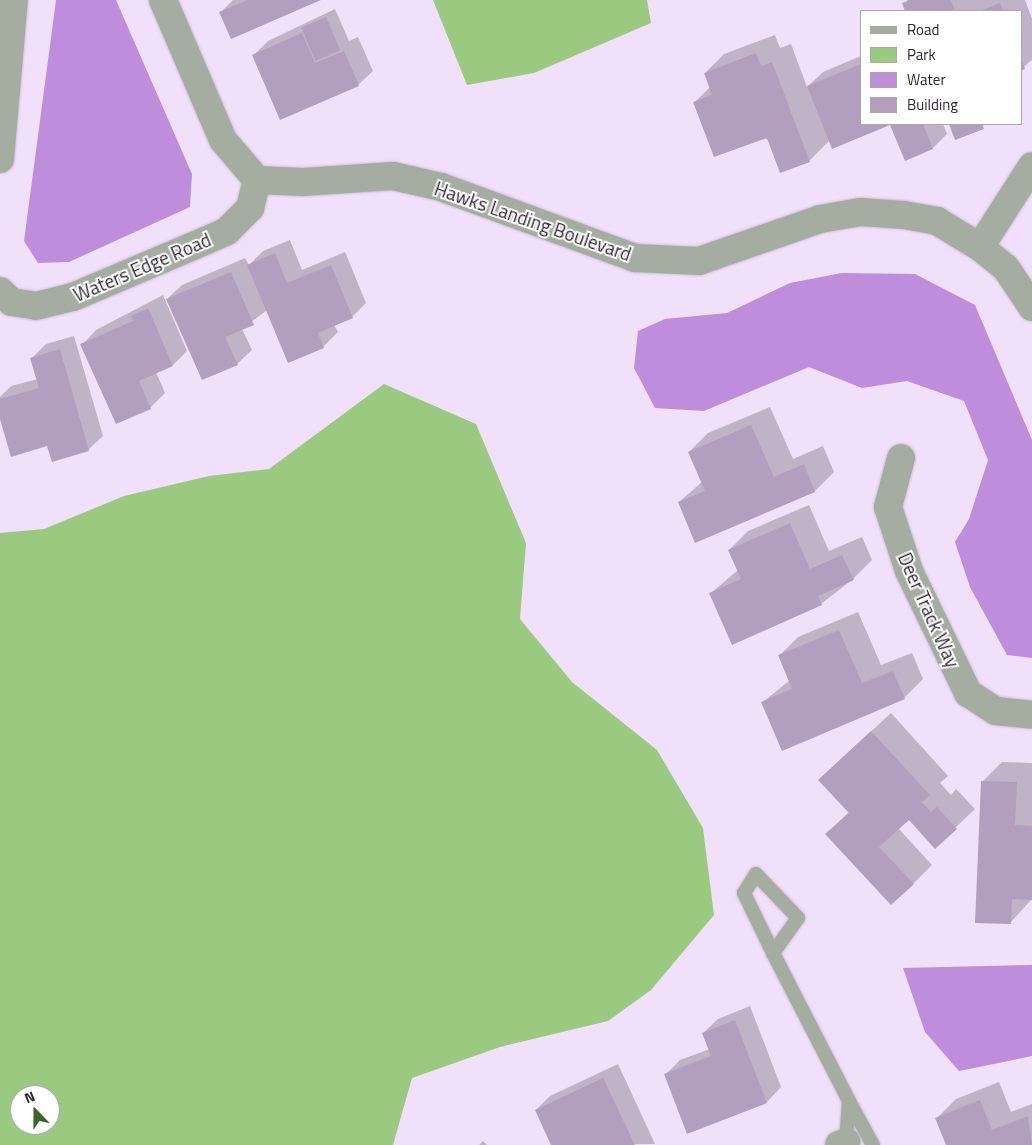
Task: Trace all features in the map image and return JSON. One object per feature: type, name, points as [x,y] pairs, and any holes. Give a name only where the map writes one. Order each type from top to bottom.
[{"type":"street","points":[[0,159],[14,0]]},
{"type":"street","points":[[163,0],[222,140],[257,180]]},
{"type":"street","points":[[980,247],[1032,166]]},
{"type":"street","name":"Hawks Landing Boulevard","points":[[257,180],[303,182],[393,176],[441,187],[635,258],[698,261],[820,219],[861,212],[937,222],[980,247],[1006,268],[1032,306]]},
{"type":"street","name":"Waters Edge Road","points":[[0,291],[12,302],[36,306],[73,297],[227,231],[250,208],[257,180]]},
{"type":"street","name":"Deer Track Way","points":[[901,458],[888,507],[908,571],[968,693],[996,711],[1032,715]]},
{"type":"lane","points":[[773,953],[798,918],[756,874],[744,893],[773,953],[849,1101],[874,1145]]},
{"type":"lane","points":[[842,1144],[849,1101]]},
{"type":"green space","points":[[433,0],[647,0],[651,23],[534,73],[467,85]]},
{"type":"green space","points":[[384,384],[476,424],[526,543],[520,619],[572,682],[657,750],[703,828],[714,915],[651,990],[608,1021],[500,1047],[412,1078],[393,1145],[0,1145],[0,533],[44,529],[124,496],[209,476],[269,469]]},
{"type":"water","points":[[56,0],[116,0],[192,174],[190,207],[69,262],[38,263],[24,241]]},
{"type":"water","points":[[842,273],[915,274],[975,305],[1032,440],[1032,658],[1007,655],[970,587],[955,542],[969,519],[988,460],[964,401],[907,381],[862,388],[809,367],[704,411],[655,408],[634,368],[638,331],[665,319],[727,313],[790,283]]},
{"type":"water","points":[[1032,965],[1032,1056],[959,1071],[925,1032],[903,968]]},
{"type":"building","points":[[248,0],[321,0],[231,39],[219,12]]},
{"type":"building","points":[[910,0],[951,0],[955,10],[905,10],[902,3]]},
{"type":"building","points":[[1000,3],[1003,10],[982,10]]},
{"type":"building","points":[[326,17],[340,50],[315,61],[301,28]]},
{"type":"building","points":[[302,33],[315,63],[344,51],[359,86],[280,120],[252,55]]},
{"type":"building","points":[[756,53],[761,66],[772,62],[810,162],[780,173],[767,138],[714,157],[693,102],[712,95],[704,73]]},
{"type":"building","points":[[860,64],[860,125],[890,125],[832,149],[807,86]]},
{"type":"building","points":[[890,125],[923,125],[933,149],[905,161]]},
{"type":"building","points":[[949,125],[982,125],[984,129],[955,140]]},
{"type":"building","points":[[275,253],[287,283],[331,265],[353,318],[318,333],[324,348],[288,363],[247,265]]},
{"type":"building","points":[[231,272],[254,325],[225,337],[238,365],[202,380],[166,299]]},
{"type":"building","points":[[148,308],[173,366],[139,381],[151,409],[116,424],[80,344],[133,321],[131,316]]},
{"type":"building","points":[[60,349],[89,451],[52,462],[47,446],[11,457],[0,419],[0,399],[39,388],[30,358]]},
{"type":"building","points":[[751,425],[774,477],[804,464],[815,492],[695,543],[678,502],[705,491],[688,452]]},
{"type":"building","points":[[790,523],[810,569],[842,555],[854,580],[818,596],[822,605],[732,645],[709,593],[741,579],[728,550]]},
{"type":"building","points":[[839,630],[862,683],[893,671],[905,699],[782,751],[761,702],[792,689],[778,655]]},
{"type":"building","points":[[871,731],[930,795],[922,802],[931,812],[937,807],[957,829],[935,849],[909,820],[879,847],[914,884],[891,905],[825,834],[849,813],[818,780]]},
{"type":"building","points":[[981,781],[1017,782],[1015,825],[1032,826],[1032,900],[1012,899],[1011,924],[975,923]]},
{"type":"building","points":[[735,1020],[767,1103],[687,1134],[664,1074],[711,1056],[702,1033]]},
{"type":"building","points":[[603,1078],[635,1145],[551,1145],[535,1110]]},
{"type":"building","points":[[980,1100],[992,1130],[1028,1116],[1032,1145],[946,1145],[935,1118]]}]
